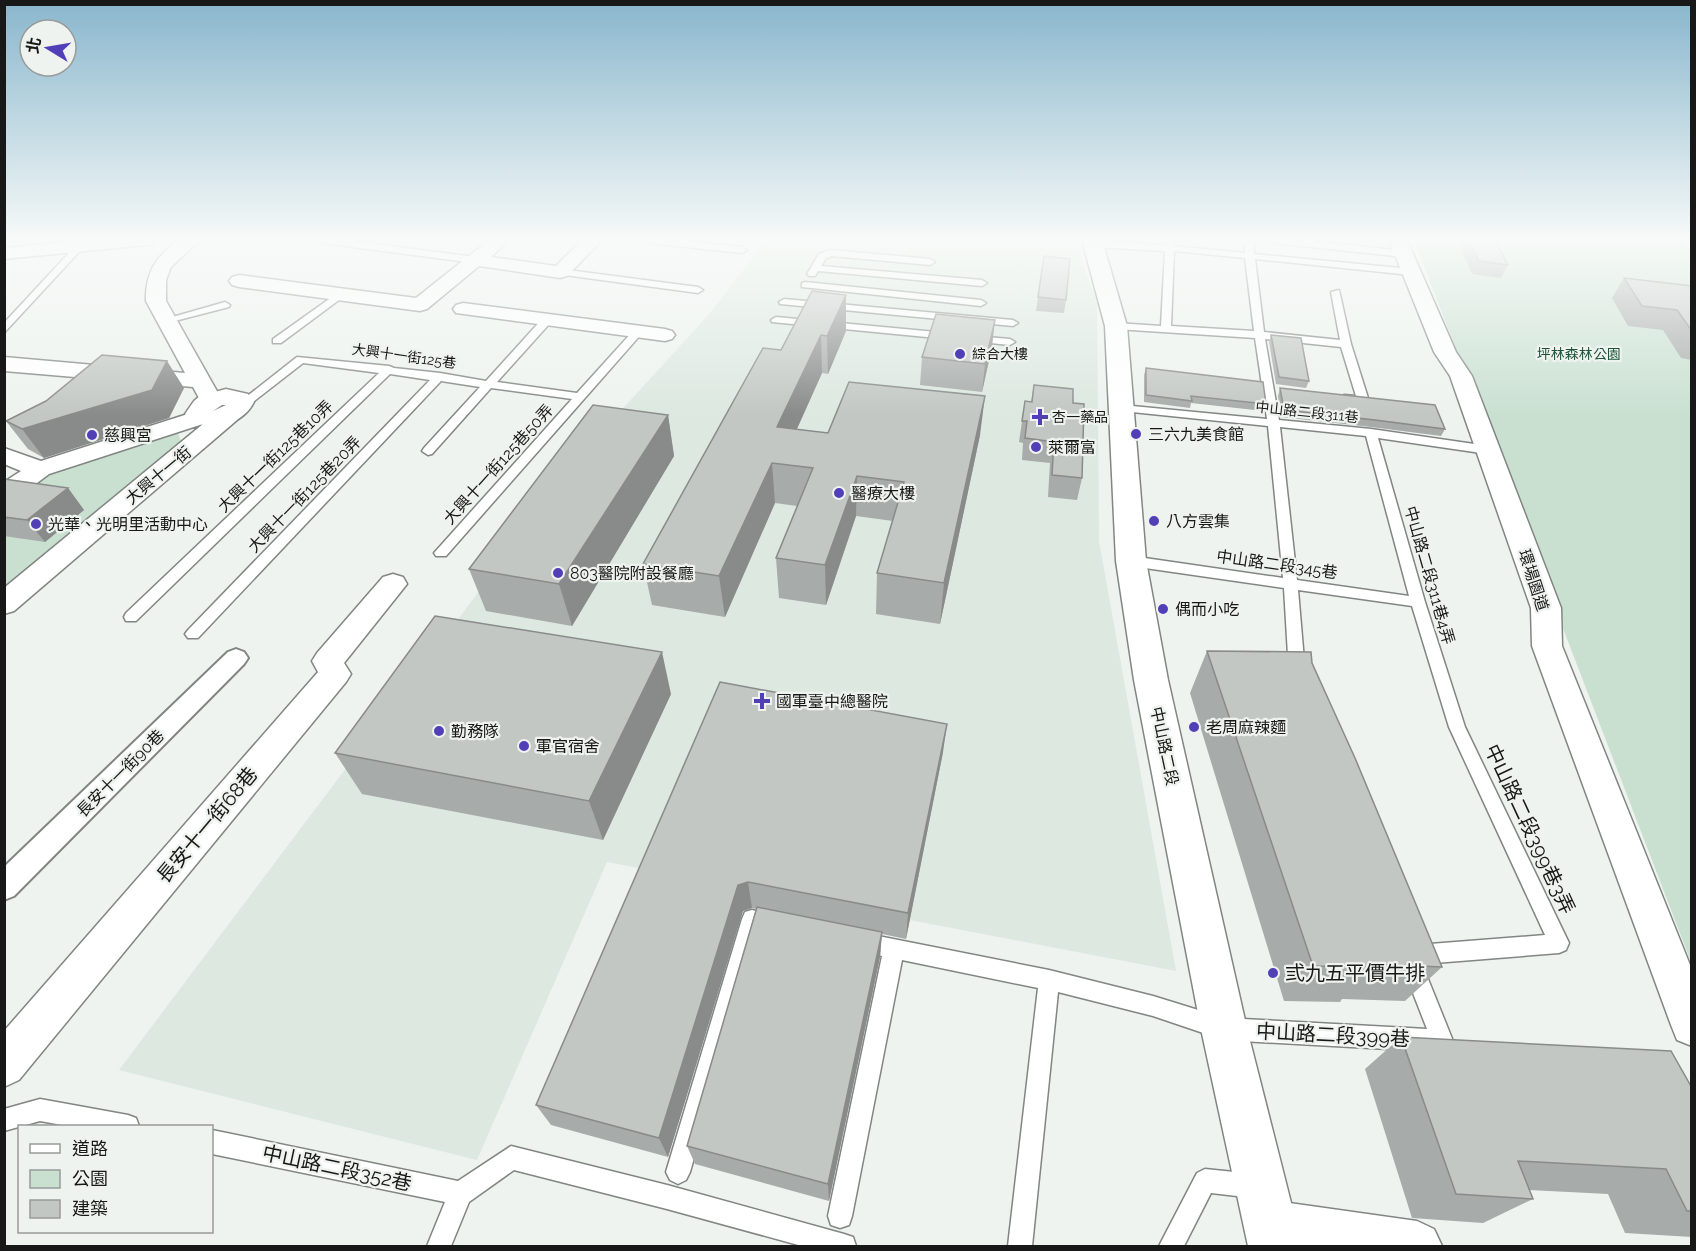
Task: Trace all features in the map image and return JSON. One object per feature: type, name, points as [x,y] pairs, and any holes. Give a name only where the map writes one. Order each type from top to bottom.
[{"type":"street","points":[[156,298],[216,404]]},
{"type":"street","points":[[376,298],[420,304],[427,298]]},
{"type":"street","name":"中山路二段","points":[[1108,298],[1116,326],[1131,561],[1151,680],[1224,1029],[1268,1219]]},
{"type":"street","name":"環場園道","points":[[1422,298],[1445,352],[1461,376],[1546,608],[1547,646],[1692,1025]]},
{"type":"street","points":[[463,309],[665,334]]},
{"type":"street","points":[[6,365],[216,404]]},
{"type":"street","name":"大興十一街","points":[[4,495],[40,469],[216,404]]},
{"type":"street","name":"大興十一街","points":[[4,604],[216,404]]},
{"type":"street","points":[[4,454],[40,469]]},
{"type":"street","name":"長安十一街68巷","points":[[4,1065],[335,674],[328,661],[393,584]]},
{"type":"street","name":"長安十一街90巷","points":[[4,887],[236,658]]},
{"type":"street","points":[[1268,1219],[1417,1246]]},
{"type":"lane","points":[[4,330],[33,298]]},
{"type":"lane","points":[[277,341],[336,298]]},
{"type":"lane","points":[[796,303],[799,298]]},
{"type":"lane","points":[[936,298],[981,303]]},
{"type":"lane","points":[[1166,328],[1167,298]]},
{"type":"lane","points":[[1255,298],[1260,335],[1273,390],[1274,423],[1292,585],[1299,692]]},
{"type":"lane","points":[[1335,397],[1357,400],[1362,398],[1346,344],[1337,298]]},
{"type":"lane","points":[[784,302],[1013,323]]},
{"type":"lane","points":[[168,320],[225,305]]},
{"type":"lane","points":[[428,451],[548,320]]},
{"type":"lane","points":[[776,320],[1010,342]]},
{"type":"lane","points":[[1116,326],[1260,335],[1346,344]]},
{"type":"lane","name":"大興十一街125巷50弄","points":[[441,553],[638,332]]},
{"type":"lane","name":"大興十一街125巷","points":[[216,404],[301,358],[580,396]]},
{"type":"lane","name":"大興十一街125巷10弄","points":[[130,617],[389,369]]},
{"type":"lane","name":"大興十一街125巷20弄","points":[[193,634],[440,376]]},
{"type":"lane","name":"中山路二段311巷","points":[[1122,408],[1371,433],[1488,450]]},
{"type":"lane","name":"中山路二段311巷4弄","points":[[1371,433],[1418,602],[1457,727]]},
{"type":"lane","name":"中山路二段345巷","points":[[1131,561],[1418,602]]},
{"type":"lane","name":"中山路二段399巷3弄","points":[[1442,1041],[1406,950],[1559,943],[1457,727]]},
{"type":"lane","points":[[678,1172],[752,919],[795,929]]},
{"type":"lane","name":"中山路二段399巷","points":[[839,938],[1049,980],[1154,1006],[1224,1029],[1442,1041]]},
{"type":"lane","points":[[840,1216],[894,950]]},
{"type":"lane","points":[[1020,1246],[1049,980]]},
{"type":"lane","points":[[4,1120],[40,1110],[122,1125]]},
{"type":"lane","name":"中山路二段352巷","points":[[213,1142],[461,1194]]},
{"type":"lane","points":[[439,1246],[461,1194],[511,1158],[667,1197],[844,1246]]},
{"type":"lane","points":[[1171,1246],[1205,1181],[1268,1219]]},
{"type":"shaded area","name":"國軍臺中總醫院","points":[[721,298],[1095,298],[1099,541],[1176,971],[607,862],[477,1160],[119,1070],[586,449]]},
{"type":"green space","name":"坪林森林公園","points":[[1436,298],[1691,298],[1691,962]]},
{"type":"green space","points":[[176,427],[184,450],[5,599],[4,502],[32,482]]},
{"type":"building","points":[[808,298],[844,298],[827,336],[821,335],[777,427],[828,433],[849,382],[985,396],[944,583],[877,573],[904,482],[857,476],[825,565],[776,558],[813,468],[772,463],[719,576],[643,564],[763,348],[781,350]]},
{"type":"building","points":[[1637,298],[1692,298],[1692,331],[1677,310],[1642,306]]},
{"type":"building","points":[[936,314],[995,320],[985,364],[922,357]]},
{"type":"building","points":[[1271,335],[1301,338],[1309,381],[1279,377]]},
{"type":"building","points":[[102,355],[167,361],[152,390],[22,429],[6,421],[46,401]]},
{"type":"building","points":[[1146,368],[1263,382],[1266,404],[1191,396],[1192,401],[1146,395]]},
{"type":"building","points":[[1034,385],[1073,389],[1073,403],[1084,404],[1082,478],[1052,475],[1054,442],[1025,438],[1027,421],[1022,421],[1025,401],[1032,402]]},
{"type":"building","points":[[1280,388],[1435,405],[1445,429],[1284,410]]},
{"type":"building","points":[[593,405],[668,415],[559,584],[469,569]]},
{"type":"building","points":[[4,479],[68,488],[27,520],[4,517]]},
{"type":"building","points":[[435,616],[662,652],[589,801],[335,753]]},
{"type":"building","points":[[1207,651],[1311,652],[1312,663],[1355,758],[1442,967],[1372,964],[1373,967],[1313,966]]},
{"type":"building","points":[[720,682],[947,724],[908,913],[748,882],[738,885],[659,1138],[536,1105]]},
{"type":"building","points":[[757,907],[882,932],[828,1184],[687,1146]]},
{"type":"building","points":[[1401,1037],[1671,1051],[1692,1088],[1692,1211],[1687,1211],[1666,1169],[1518,1161],[1533,1199],[1456,1194]]},
{"type":"place","name":"綜合大樓","points":[[960,354]]},
{"type":"place","name":"杏一藥品","points":[[1040,417]]},
{"type":"place","name":"三六九美食館","points":[[1136,434]]},
{"type":"place","name":"慈興宮","points":[[92,435]]},
{"type":"place","name":"萊爾富","points":[[1036,447]]},
{"type":"place","name":"醫療大樓","points":[[839,493]]},
{"type":"place","name":"八方雲集","points":[[1154,521]]},
{"type":"place","name":"光華、光明里活動中心","points":[[36,524]]},
{"type":"place","name":"803醫院附設餐廳","points":[[558,573]]},
{"type":"place","name":"偶而小吃","points":[[1163,609]]},
{"type":"place","name":"國軍臺中總醫院","points":[[762,701]]},
{"type":"place","name":"老周麻辣麵","points":[[1194,727]]},
{"type":"place","name":"勤務隊","points":[[439,731]]},
{"type":"place","name":"軍官宿舍","points":[[524,746]]},
{"type":"place","name":"弎九五平價牛排","points":[[1273,973]]}]
